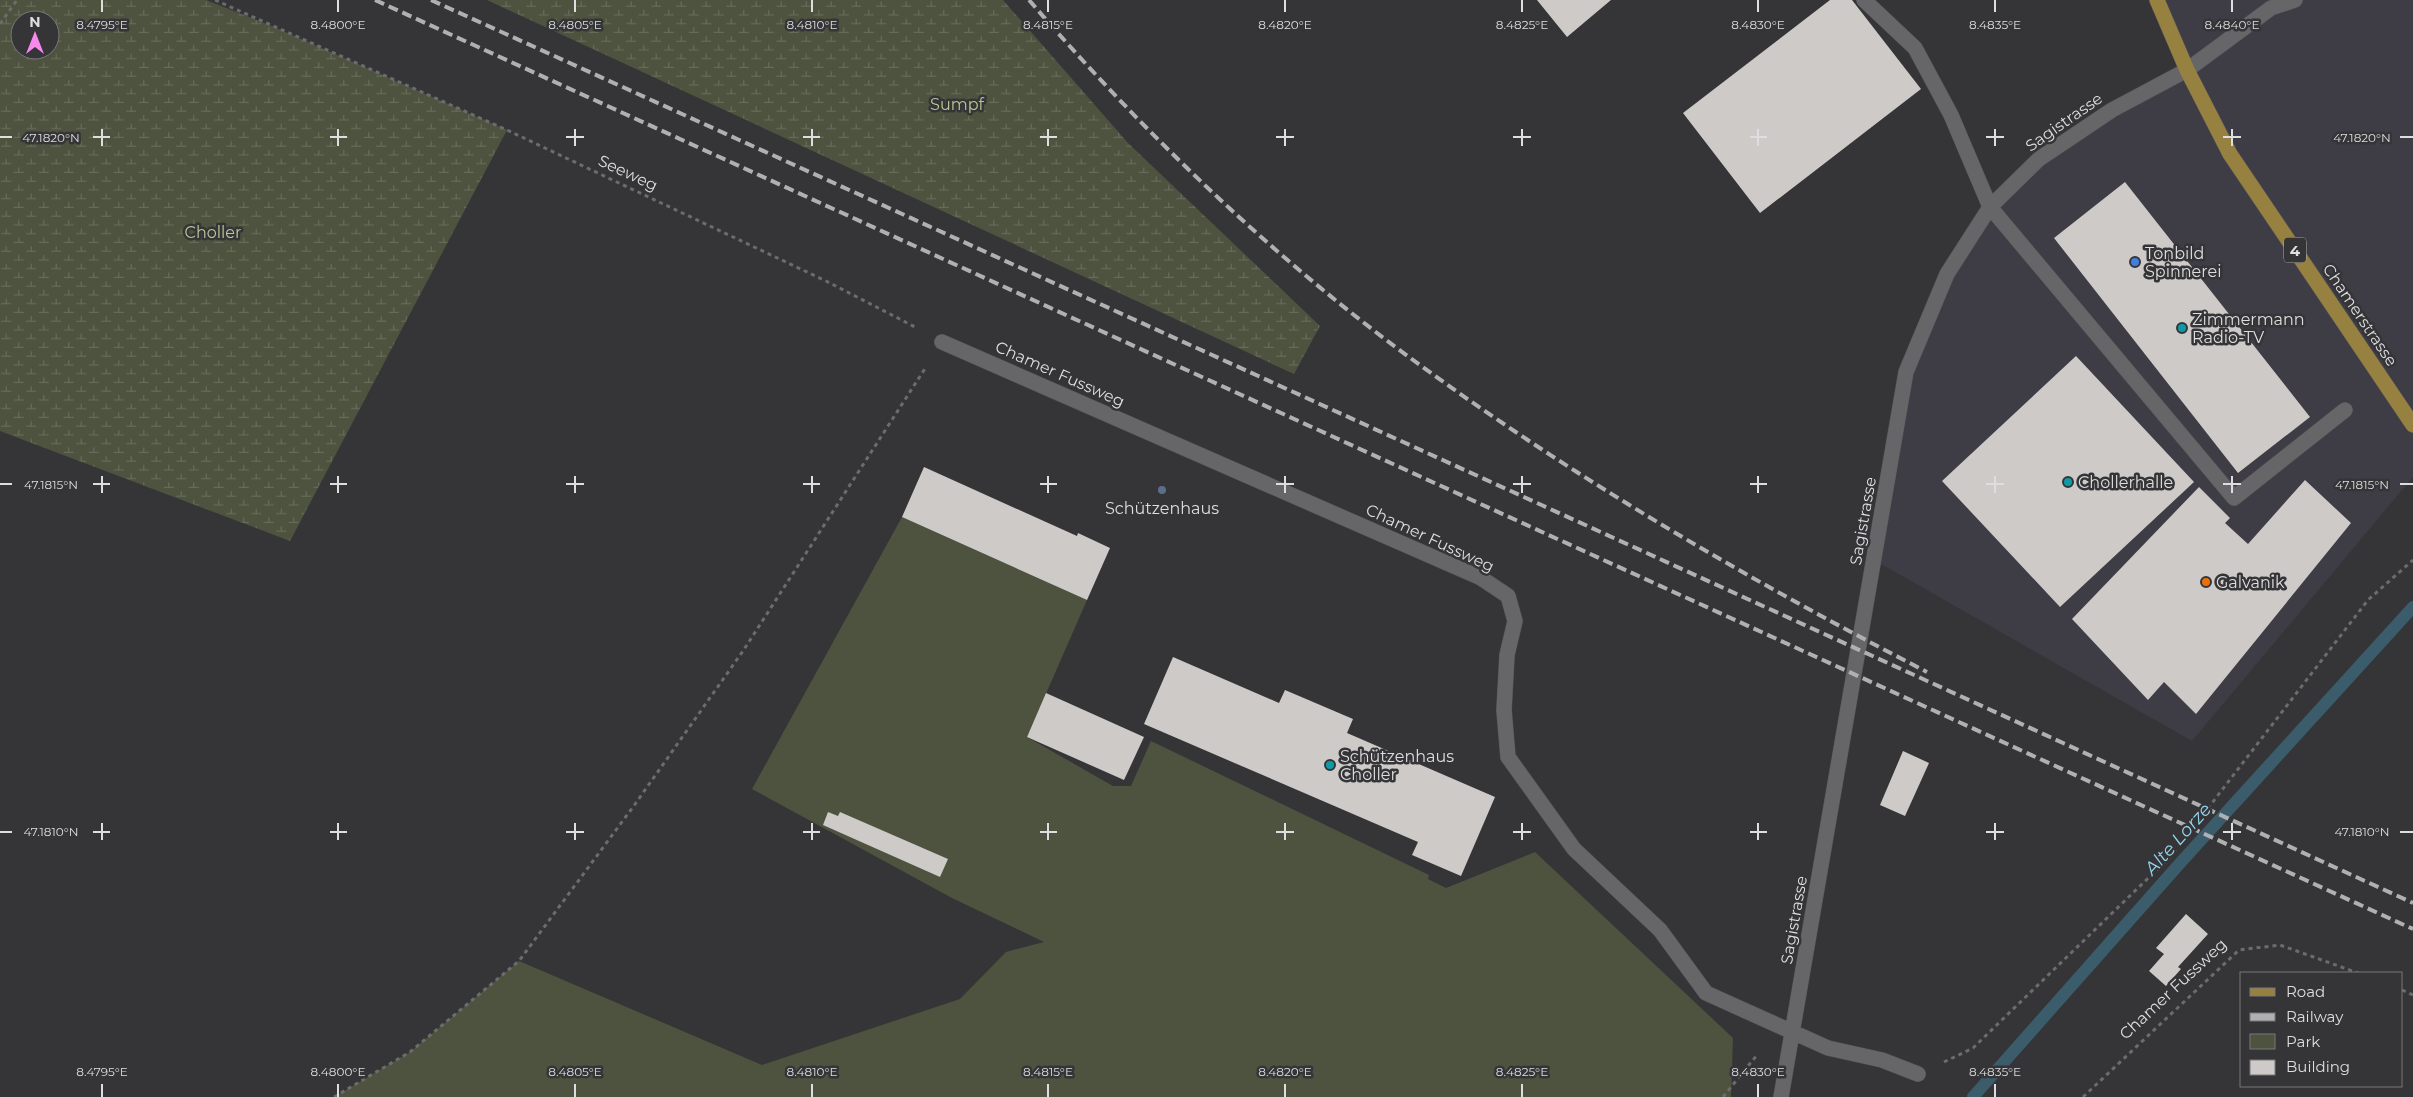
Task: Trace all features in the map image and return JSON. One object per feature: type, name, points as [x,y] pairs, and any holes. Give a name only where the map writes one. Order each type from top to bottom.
[{"type":"main road","name":"4","points":[[2157,0],[2187,70]]},
{"type":"main road","name":"Chamerstrasse","points":[[2187,70],[2230,154],[2413,425]]},
{"type":"street","points":[[1864,0],[1915,48],[1951,115],[1990,207],[2234,498],[2344,410]]},
{"type":"street","name":"Sagistrasse","points":[[1781,1097],[1906,372],[1947,274],[1990,207],[2039,159],[2112,110],[2187,70],[2271,8],[2295,0]]},
{"type":"street","name":"Chamer Fussweg","points":[[942,342],[1481,578],[1508,596],[1515,621],[1507,655],[1504,710],[1508,757],[1574,849],[1660,930],[1706,993],[1828,1048],[1882,1060],[1918,1074]]},
{"type":"path","points":[[0,24],[16,0]]},
{"type":"path","name":"Seeweg","points":[[215,0],[507,130],[826,281],[942,342]]},
{"type":"path","points":[[334,1097],[410,1052],[519,961],[633,807],[744,651],[942,342]]},
{"type":"path","points":[[1918,1074],[1973,1048],[2172,854],[2368,600],[2413,560]]},
{"type":"path","name":"Chamer Fussweg","points":[[2083,1097],[2239,950],[2280,945],[2355,972]]},
{"type":"shaded area","points":[[2157,0],[2413,0],[2413,477],[2192,741],[1874,560],[1906,372],[1947,274],[2039,159],[2187,70]]},
{"type":"green space","name":"Choller","points":[[0,0],[206,0],[274,27],[507,130],[290,541],[0,431]]},
{"type":"green space","name":"Sumpf","points":[[487,0],[1003,0],[1128,143],[1320,326],[1294,374]]},
{"type":"green space","points":[[902,517],[1087,600],[1027,737],[1113,786],[1131,786],[1151,741],[1429,875],[1428,879],[1446,888],[1535,852],[1733,1038],[1731,1097],[334,1097],[410,1052],[519,961],[762,1065],[960,999],[1006,952],[1044,942],[952,898],[752,789]]},
{"type":"building","points":[[1537,0],[1611,0],[1567,37]]},
{"type":"building","points":[[1830,0],[1852,0],[1921,89],[1760,213],[1683,113]]},
{"type":"building","name":"Zimmermann Radio-TV","points":[[2125,182],[2310,417],[2238,473],[2054,238]]},
{"type":"building","name":"Chollerhalle","points":[[2076,356],[2194,482],[2060,607],[1942,481]]},
{"type":"building","points":[[924,467],[1077,536],[1078,533],[1110,548],[1087,600],[902,517]]},
{"type":"building","name":"Galvanik","points":[[2305,480],[2351,523],[2196,714],[2164,682],[2148,700],[2072,619],[2199,487],[2230,518],[2225,523],[2248,544]]},
{"type":"building","name":"Schützenhaus Choller","points":[[1173,657],[1279,703],[1285,690],[1353,719],[1347,733],[1495,797],[1461,876],[1412,855],[1418,842],[1144,724]]},
{"type":"building","points":[[1046,693],[1144,737],[1124,780],[1027,737]]},
{"type":"building","points":[[1903,751],[1929,763],[1905,816],[1880,805]]},
{"type":"building","points":[[828,812],[838,816],[840,812],[948,859],[940,877],[823,825]]},
{"type":"building","points":[[2186,914],[2208,934],[2178,967],[2181,969],[2166,986],[2149,971],[2164,954],[2156,948]]},
{"type":"waterway","name":"Alte Lorze","points":[[1973,1097],[2182,861],[2413,607]]},
{"type":"railway","points":[[375,0],[2413,929]]},
{"type":"railway","points":[[431,0],[2413,903]]},
{"type":"railway","points":[[1029,0],[1116,97],[1209,189],[1306,276],[1409,357],[1533,444],[1662,525],[1793,600],[1927,672]]},
{"type":"place","name":"Tonbild Spinnerei","points":[[2135,262]]},
{"type":"place","name":"Zimmermann Radio-TV","points":[[2182,328]]},
{"type":"place","name":"Chollerhalle","points":[[2068,482]]},
{"type":"place","name":"Schützenhaus","points":[[1162,490]]},
{"type":"place","name":"Galvanik","points":[[2206,582]]},
{"type":"place","name":"Schützenhaus Choller","points":[[1330,765]]}]
